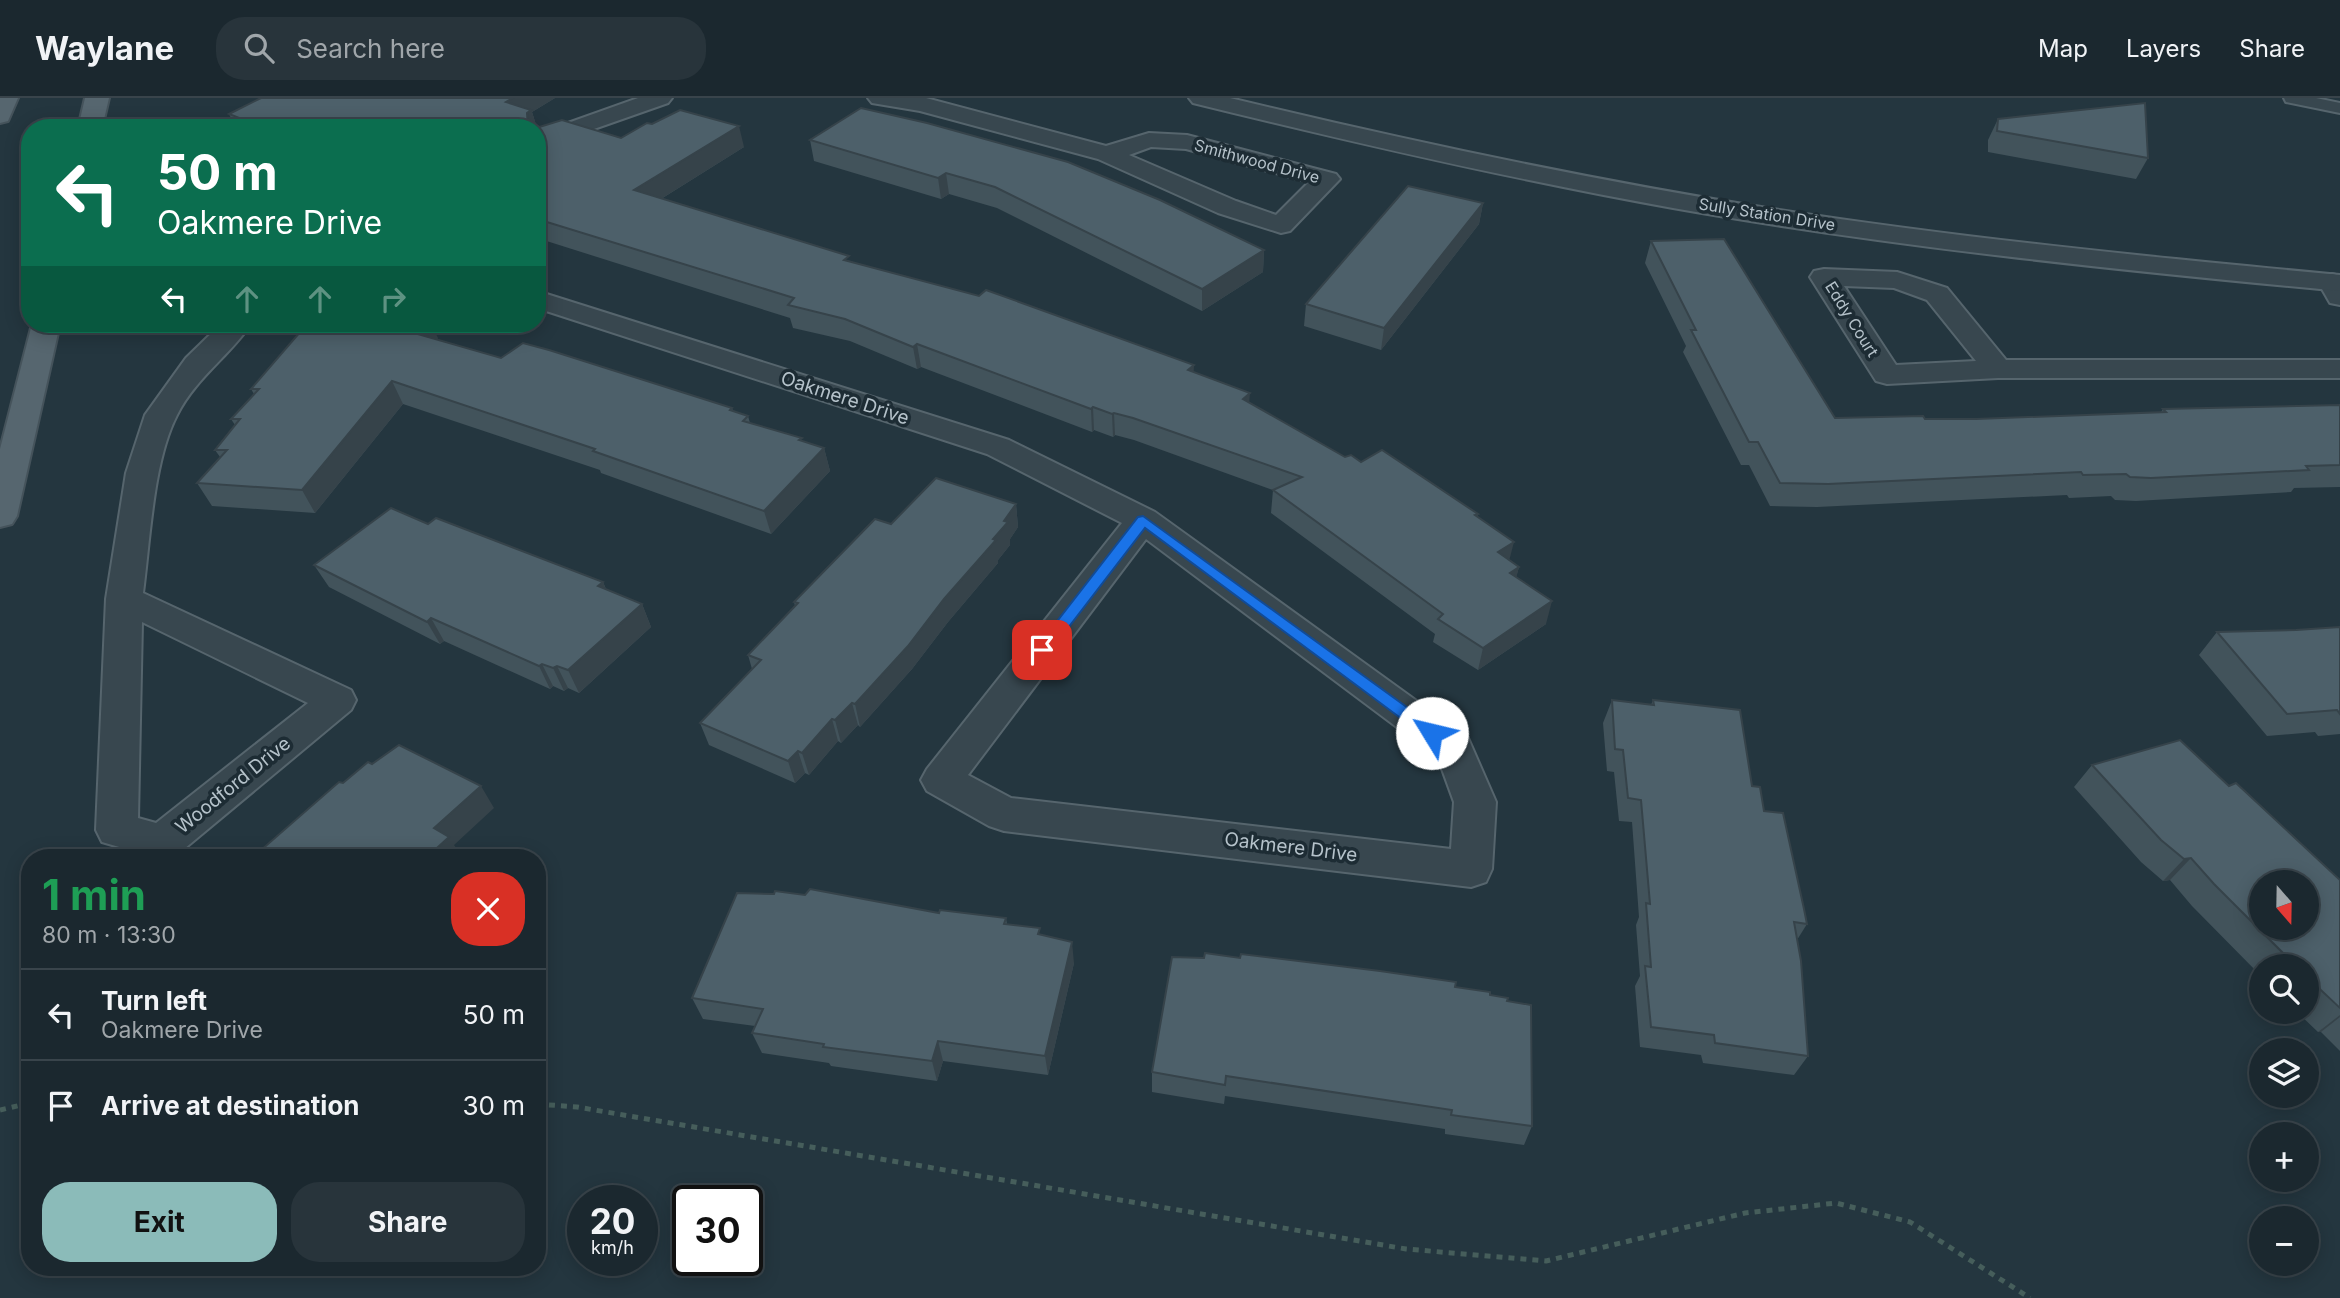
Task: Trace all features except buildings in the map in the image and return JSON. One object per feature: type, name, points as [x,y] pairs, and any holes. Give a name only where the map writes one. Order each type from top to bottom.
[{"type":"main road","points":[[0,116],[6,98]]},
{"type":"main road","points":[[92,119],[97,98]]},
{"type":"main road","points":[[0,516],[44,333]]},
{"type":"street","points":[[546,139],[660,98]]},
{"type":"street","name":"Smithwood Drive","points":[[880,98],[922,104],[1107,154],[1227,207],[1281,225],[1327,179],[1187,142],[1149,140],[1107,154]]},
{"type":"street","name":"Sully Station Drive","points":[[1201,98],[1581,183],[1796,219],[1998,247],[2337,287]]},
{"type":"street","name":"Eddy Court","points":[[1998,369],[1937,294],[1897,280],[1824,278],[1887,374],[1998,369],[2340,369]]},
{"type":"street","name":"Oakmere Drive","points":[[546,302],[998,447],[1143,520],[1454,750],[1475,802],[1471,869],[1004,814],[941,780],[1143,520]]},
{"type":"street","name":"Woodford Drive","points":[[124,599],[337,700],[163,842],[117,830],[124,599],[142,473],[161,415],[197,364],[228,333]]},
{"type":"lane","points":[[2292,98],[2340,108]]},
{"type":"path","points":[[0,1110],[21,1105]]},
{"type":"path","points":[[546,1105],[577,1107],[1406,1249],[1546,1261],[1745,1213],[1836,1203],[1910,1222],[2030,1298]]},
{"type":"route","points":[[1042,650],[1143,520],[1432,733]]}]
